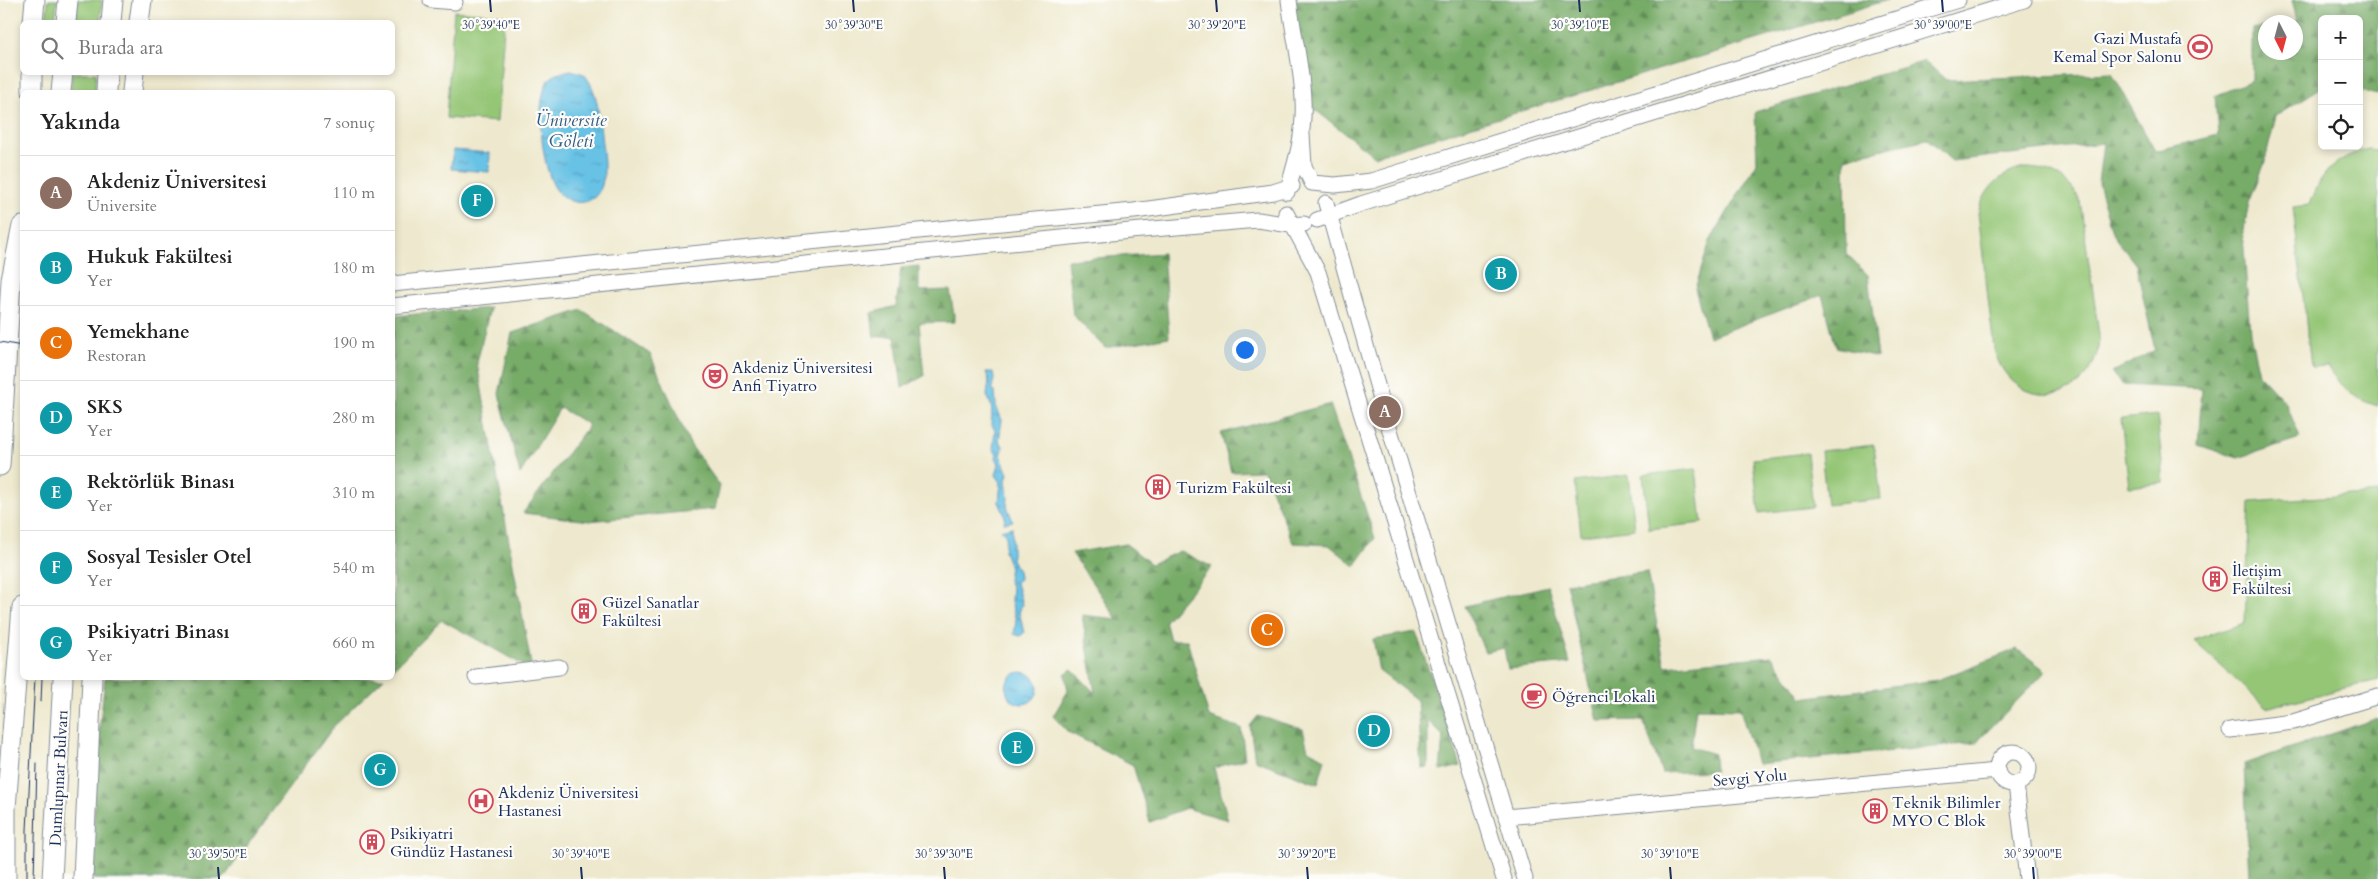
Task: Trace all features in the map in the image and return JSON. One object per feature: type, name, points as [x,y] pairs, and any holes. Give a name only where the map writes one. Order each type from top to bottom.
[{"type":"main road","points":[[33,20],[35,0]]},
{"type":"main road","points":[[66,20],[68,0]]},
{"type":"main road","points":[[111,20],[113,0]]},
{"type":"main road","points":[[139,20],[142,0]]},
{"type":"main road","points":[[32,75],[32,90]]},
{"type":"main road","points":[[61,90],[63,75]]},
{"type":"main road","points":[[106,90],[107,75]]},
{"type":"main road","points":[[132,90],[134,75]]},
{"type":"main road","points":[[0,466],[3,370],[10,317],[10,280],[20,235]]},
{"type":"main road","points":[[3,370],[20,381]]},
{"type":"main road","points":[[6,879],[6,808],[20,633]]},
{"type":"main road","name":"Dumlupınar Bulvarı","points":[[52,879],[63,680]]},
{"type":"main road","points":[[83,879],[92,680]]},
{"type":"street","points":[[431,0],[455,2]]},
{"type":"street","points":[[1288,0],[1299,56],[1304,101],[1302,134],[1304,166],[1312,183],[1322,190],[1309,217],[1318,272],[1504,879]]},
{"type":"street","points":[[395,284],[958,226],[1134,212],[1273,192],[1289,188],[1298,183],[1335,185],[1371,182],[1958,0]]},
{"type":"street","points":[[395,306],[1130,231],[1309,217],[2024,0]]},
{"type":"street","points":[[1302,134],[1289,188],[1284,198],[1309,217],[1386,417],[1525,879]]},
{"type":"street","points":[[578,265],[571,269],[568,278],[573,286],[581,288]]},
{"type":"street","points":[[476,677],[559,667]]},
{"type":"street","points":[[2230,730],[2293,722],[2378,696]]},
{"type":"street","points":[[2017,752],[2023,755],[2029,766],[2026,778],[2016,784],[2004,782],[1997,771],[1997,765],[2005,755],[2017,752]]},
{"type":"street","name":"Sevgi Yolu","points":[[1506,817],[1997,771]]},
{"type":"street","points":[[2016,784],[2027,879]]},
{"type":"green space","points":[[48,0],[57,0],[55,20],[46,20]]},
{"type":"green space","points":[[78,0],[102,0],[100,20],[76,20]]},
{"type":"green space","points":[[1290,0],[1888,0],[1374,156],[1304,101]]},
{"type":"green space","points":[[2292,0],[2378,0],[2378,95],[2363,92],[2363,15],[2318,15],[2318,90],[2276,116],[2264,165],[2249,202],[2243,235],[2250,333],[2259,374],[2286,403],[2300,438],[2238,458],[2198,445],[2202,389],[2123,385],[2111,373],[2155,350],[2136,265],[2113,235],[2098,183],[2103,143],[1952,161],[1927,139],[1845,158],[1846,253],[1868,275],[1878,357],[1836,347],[1822,295],[1709,337],[1695,289],[1710,241],[1757,163],[1755,112],[1925,61],[1946,80],[2112,73],[2155,151],[2218,135],[2215,96],[2252,80],[2252,29],[2258,28],[2258,60],[2303,60],[2303,15],[2296,15]]},
{"type":"green space","points":[[454,11],[505,15],[497,122],[446,118]]},
{"type":"green space","points":[[72,75],[96,75],[95,90],[71,90]]},
{"type":"green space","points":[[2368,149],[2378,150],[2378,406],[2354,396],[2342,386],[2327,366],[2311,367],[2293,207],[2309,205],[2318,184],[2330,168],[2357,152]]},
{"type":"green space","points":[[2024,168],[2033,168],[2057,175],[2069,185],[2080,200],[2099,335],[2095,359],[2085,377],[2071,389],[2053,394],[2035,393],[2018,385],[2004,371],[1994,349],[1978,213],[1985,196],[1994,183],[2007,174]]},
{"type":"green space","points":[[1163,253],[1169,337],[1105,348],[1073,315],[1067,260]]},
{"type":"green space","points":[[919,266],[919,291],[950,290],[955,322],[919,323],[924,376],[902,388],[895,336],[874,337],[871,313],[896,306],[901,268]]},
{"type":"green space","points":[[490,308],[477,363],[532,670],[442,620],[395,667],[395,316]]},
{"type":"green space","points":[[582,310],[650,354],[690,444],[720,486],[715,509],[589,521],[523,513],[589,425],[560,408],[520,474],[499,394],[512,333]]},
{"type":"green space","points":[[1330,404],[1375,538],[1355,566],[1329,545],[1293,543],[1264,471],[1231,472],[1221,433]]},
{"type":"green space","points":[[2157,415],[2164,483],[2129,487],[2121,419]]},
{"type":"green space","points":[[1874,445],[1881,499],[1827,505],[1821,451]]},
{"type":"green space","points":[[1807,453],[1813,507],[1759,513],[1753,459]]},
{"type":"green space","points":[[1696,469],[1702,523],[1649,529],[1643,475]]},
{"type":"green space","points":[[1629,475],[1635,529],[1581,535],[1575,482]]},
{"type":"green space","points":[[2378,493],[2378,680],[2266,708],[2193,640],[2245,623],[2250,502]]},
{"type":"green space","points":[[1126,544],[1151,564],[1180,551],[1212,567],[1165,621],[1170,640],[1187,640],[1209,717],[1241,728],[1245,759],[1214,768],[1228,820],[1186,808],[1150,822],[1133,765],[1068,732],[1053,716],[1068,691],[1065,674],[1072,669],[1095,693],[1082,615],[1117,619],[1072,553]]},
{"type":"green space","points":[[1647,572],[1665,666],[1772,656],[1802,698],[1937,680],[2017,649],[2046,671],[1976,743],[1757,764],[1740,709],[1696,708],[1691,747],[1714,754],[1715,771],[1662,773],[1643,720],[1598,721],[1566,583]]},
{"type":"green space","points":[[1548,586],[1570,663],[1508,669],[1504,648],[1485,652],[1465,606]]},
{"type":"green space","points":[[1416,632],[1461,766],[1440,771],[1443,736],[1428,721],[1428,767],[1421,768],[1417,700],[1379,671],[1373,639]]},
{"type":"green space","points":[[105,680],[382,680],[334,726],[223,879],[93,879],[95,768]]},
{"type":"green space","points":[[1258,716],[1303,729],[1308,750],[1325,759],[1318,784],[1255,760],[1250,726]]},
{"type":"green space","points":[[2378,718],[2378,879],[2249,879],[2244,764]]},
{"type":"water","name":"Üniversite Göleti","points":[[571,70],[584,74],[594,91],[603,151],[604,172],[602,185],[594,197],[582,202],[576,202],[563,197],[552,183],[544,155],[542,138],[541,105],[548,81],[555,75]]},
{"type":"water","points":[[453,150],[490,153],[489,172],[451,169]]},
{"type":"water","points":[[986,372],[993,372],[992,388],[995,392],[996,406],[1002,420],[999,441],[1003,446],[1001,457],[1008,474],[1006,479],[1007,507],[1013,521],[1004,523],[1005,516],[999,502],[1001,482],[996,475],[999,464],[996,457],[997,454],[993,449],[995,430],[991,424],[991,406],[987,396],[989,381]]},
{"type":"water","points":[[1012,527],[1012,559],[1018,571],[1019,578],[1016,583],[1022,604],[1019,613],[1025,632],[1020,636],[1014,634],[1016,621],[1011,601],[1012,588],[1008,580],[1010,567],[1004,551],[1006,535],[1001,530]]},
{"type":"water","points":[[1022,672],[1034,676],[1038,688],[1034,700],[1022,704],[1010,700],[1006,688],[1010,676]]},
{"type":"tram line","points":[[0,342],[20,346]]},
{"type":"tram line","points":[[27,879],[27,830],[35,680]]},
{"type":"tram line","points":[[41,702],[42,680]]},
{"type":"tram line","points":[[34,879],[37,764]]},
{"type":"place","name":"Gazi Mustafa Kemal Spor Salonu","points":[[2200,47]]},
{"type":"place","name":"Sosyal Tesisler Otel","points":[[477,201]]},
{"type":"place","name":"Hukuk Fakültesi","points":[[1501,274]]},
{"type":"place","name":"Akdeniz Üniversitesi Anfi Tiyatro","points":[[715,376]]},
{"type":"place","name":"Akdeniz Üniversitesi","points":[[1385,412]]},
{"type":"place","name":"Turizm Fakültesi","points":[[1158,487]]},
{"type":"place","name":"İletişim Fakültesi","points":[[2215,579]]},
{"type":"place","name":"Güzel Sanatlar Fakültesi","points":[[584,611]]},
{"type":"place","name":"Yemekhane","points":[[1267,630]]},
{"type":"place","name":"Öğrenci Lokali","points":[[1534,696]]},
{"type":"place","name":"SKS","points":[[1374,731]]},
{"type":"place","name":"Rektörlük Binası","points":[[1017,748]]},
{"type":"place","name":"Psikiyatri Binası","points":[[380,770]]},
{"type":"place","name":"Akdeniz Üniversitesi Hastanesi","points":[[481,801]]},
{"type":"place","name":"Teknik Bilimler MYO C Blok","points":[[1875,811]]},
{"type":"place","name":"Psikiyatri Gündüz Hastanesi","points":[[372,842]]}]
